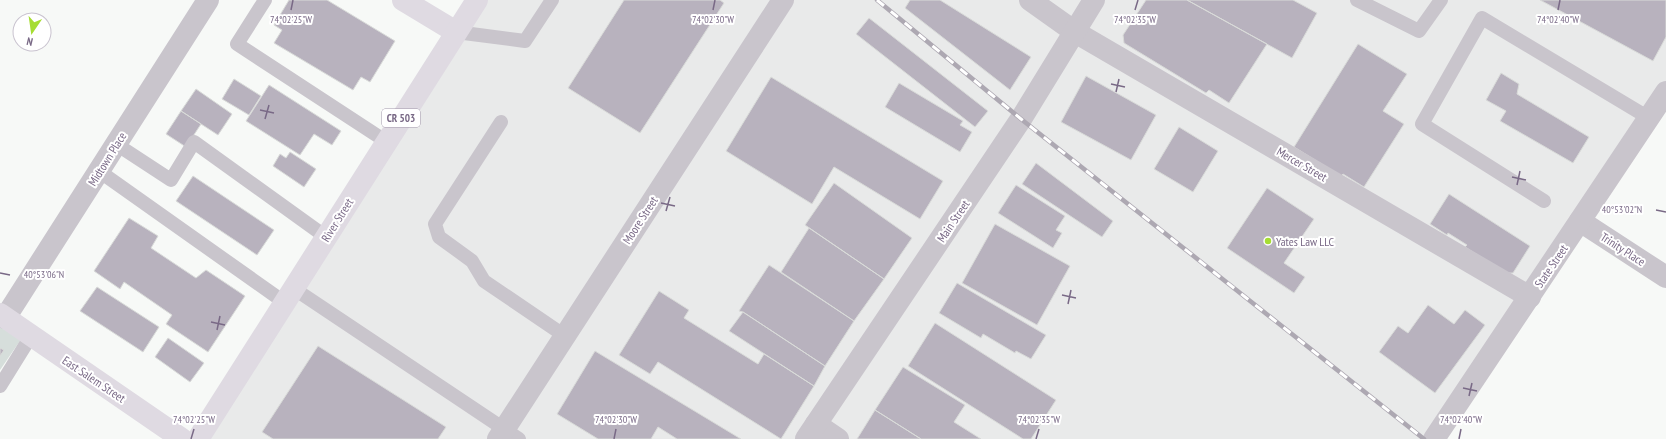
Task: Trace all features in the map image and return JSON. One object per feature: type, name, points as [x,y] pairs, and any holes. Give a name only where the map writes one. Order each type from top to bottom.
[{"type":"main road","points":[[403,0],[456,32]]},
{"type":"main road","name":"River Street","points":[[198,439],[288,295],[477,0]]},
{"type":"main road","name":"East Salem Street","points":[[3,316],[182,439]]},
{"type":"street","name":"Midtown Place","points":[[3,316],[99,171],[208,0]]},
{"type":"street","name":"Moore Street","points":[[507,436],[565,336],[782,0]]},
{"type":"street","name":"Mercer Street","points":[[1030,0],[1075,32],[1530,297]]},
{"type":"street","name":"Main Street","points":[[811,431],[1022,119],[1094,0]]},
{"type":"street","name":"State Street","points":[[1434,439],[1666,92]]},
{"type":"street","name":"Trinity Place","points":[[1580,221],[1666,277]]},
{"type":"street","points":[[811,431],[838,439]]},
{"type":"lane","points":[[265,0],[237,44],[387,142]]},
{"type":"lane","points":[[456,32],[525,41],[552,0]]},
{"type":"lane","points":[[1356,0],[1419,31],[1441,0]]},
{"type":"lane","points":[[1544,201],[1422,124],[1482,18],[1649,118]]},
{"type":"lane","points":[[501,122],[435,224],[439,237],[472,261],[484,281],[565,336]]},
{"type":"lane","points":[[116,144],[171,180],[194,142],[326,237]]},
{"type":"lane","points":[[99,171],[507,436]]},
{"type":"lane","points":[[0,386],[31,336]]},
{"type":"shaded area","points":[[477,0],[1666,0],[1666,92],[1434,439],[198,439]]},
{"type":"shaded area","points":[[0,314],[26,332],[0,370]]},
{"type":"building","points":[[289,0],[327,0],[395,41],[370,82],[361,77],[353,90],[274,43],[282,30],[274,25]]},
{"type":"building","points":[[624,0],[720,0],[724,3],[640,133],[568,88]]},
{"type":"building","points":[[910,0],[940,0],[1031,57],[1010,90],[905,8]]},
{"type":"building","points":[[1146,0],[1187,0],[1267,44],[1229,103],[1209,90],[1206,93],[1124,43],[1123,35]]},
{"type":"building","points":[[1187,0],[1293,0],[1317,13],[1292,58]]},
{"type":"building","points":[[1540,0],[1666,0],[1666,37],[1653,61]]},
{"type":"building","points":[[869,18],[988,111],[975,127],[856,34]]},
{"type":"building","points":[[1358,44],[1407,74],[1383,111],[1404,124],[1364,187],[1343,174],[1341,176],[1294,147]]},
{"type":"building","points":[[1501,73],[1519,84],[1517,94],[1589,137],[1573,163],[1500,121],[1506,111],[1486,100]]},
{"type":"building","points":[[1086,76],[1156,115],[1131,160],[1061,122]]},
{"type":"building","points":[[771,77],[943,181],[920,219],[834,167],[812,204],[726,151]]},
{"type":"building","points":[[234,79],[261,96],[249,115],[222,99]]},
{"type":"building","points":[[899,83],[963,121],[960,125],[972,132],[960,152],[885,107]]},
{"type":"building","points":[[269,85],[341,131],[332,145],[314,134],[300,155],[246,121]]},
{"type":"building","points":[[196,89],[232,114],[218,135],[181,111]]},
{"type":"building","points":[[181,111],[201,124],[186,147],[166,134]]},
{"type":"building","points":[[1179,127],[1218,151],[1193,192],[1154,169]]},
{"type":"building","points":[[290,152],[316,169],[304,187],[273,166],[280,154],[286,158]]},
{"type":"building","points":[[1036,163],[1113,221],[1102,237],[1022,184]]},
{"type":"building","points":[[193,176],[274,230],[257,255],[176,201]]},
{"type":"building","points":[[834,183],[912,238],[884,279],[805,225]]},
{"type":"building","points":[[1016,185],[1065,216],[1056,230],[1062,233],[1053,248],[998,213]]},
{"type":"building","points":[[1267,188],[1314,219],[1284,263],[1305,277],[1294,293],[1227,248]]},
{"type":"building","points":[[1449,194],[1530,246],[1513,273],[1506,273],[1465,247],[1467,245],[1430,224]]},
{"type":"building","points":[[129,218],[158,236],[151,248],[196,278],[206,270],[245,296],[208,352],[166,324],[172,315],[124,282],[120,289],[94,271]]},
{"type":"building","points":[[995,224],[1070,266],[1037,325],[962,283]]},
{"type":"building","points":[[809,228],[884,279],[854,321],[781,272]]},
{"type":"building","points":[[769,265],[854,321],[825,366],[743,312],[739,311]]},
{"type":"building","points":[[957,283],[1046,335],[1031,359],[1016,351],[1015,353],[983,334],[981,338],[939,313]]},
{"type":"building","points":[[97,287],[159,327],[143,352],[80,311]]},
{"type":"building","points":[[659,291],[689,310],[684,318],[758,364],[764,354],[814,386],[781,439],[658,362],[650,374],[619,355]]},
{"type":"building","points":[[1428,305],[1454,324],[1465,310],[1485,325],[1435,393],[1379,352],[1398,326],[1408,333]]},
{"type":"building","points":[[743,312],[825,366],[814,386],[729,331]]},
{"type":"building","points":[[935,323],[1056,400],[1031,439],[1023,439],[908,366]]},
{"type":"building","points":[[168,338],[204,363],[190,382],[155,357]]},
{"type":"building","points":[[318,346],[446,427],[438,439],[273,439],[262,432]]},
{"type":"building","points":[[0,348],[4,350],[0,356]]},
{"type":"building","points":[[595,351],[741,439],[677,439],[658,427],[651,439],[598,439],[557,414]]},
{"type":"building","points":[[903,367],[965,405],[954,422],[981,439],[921,439],[875,410]]},
{"type":"building","points":[[875,410],[921,439],[857,439]]},
{"type":"railway","points":[[877,0],[1021,119],[1424,439]]},
{"type":"place","name":"Yates Law LLC","points":[[1268,241]]}]
